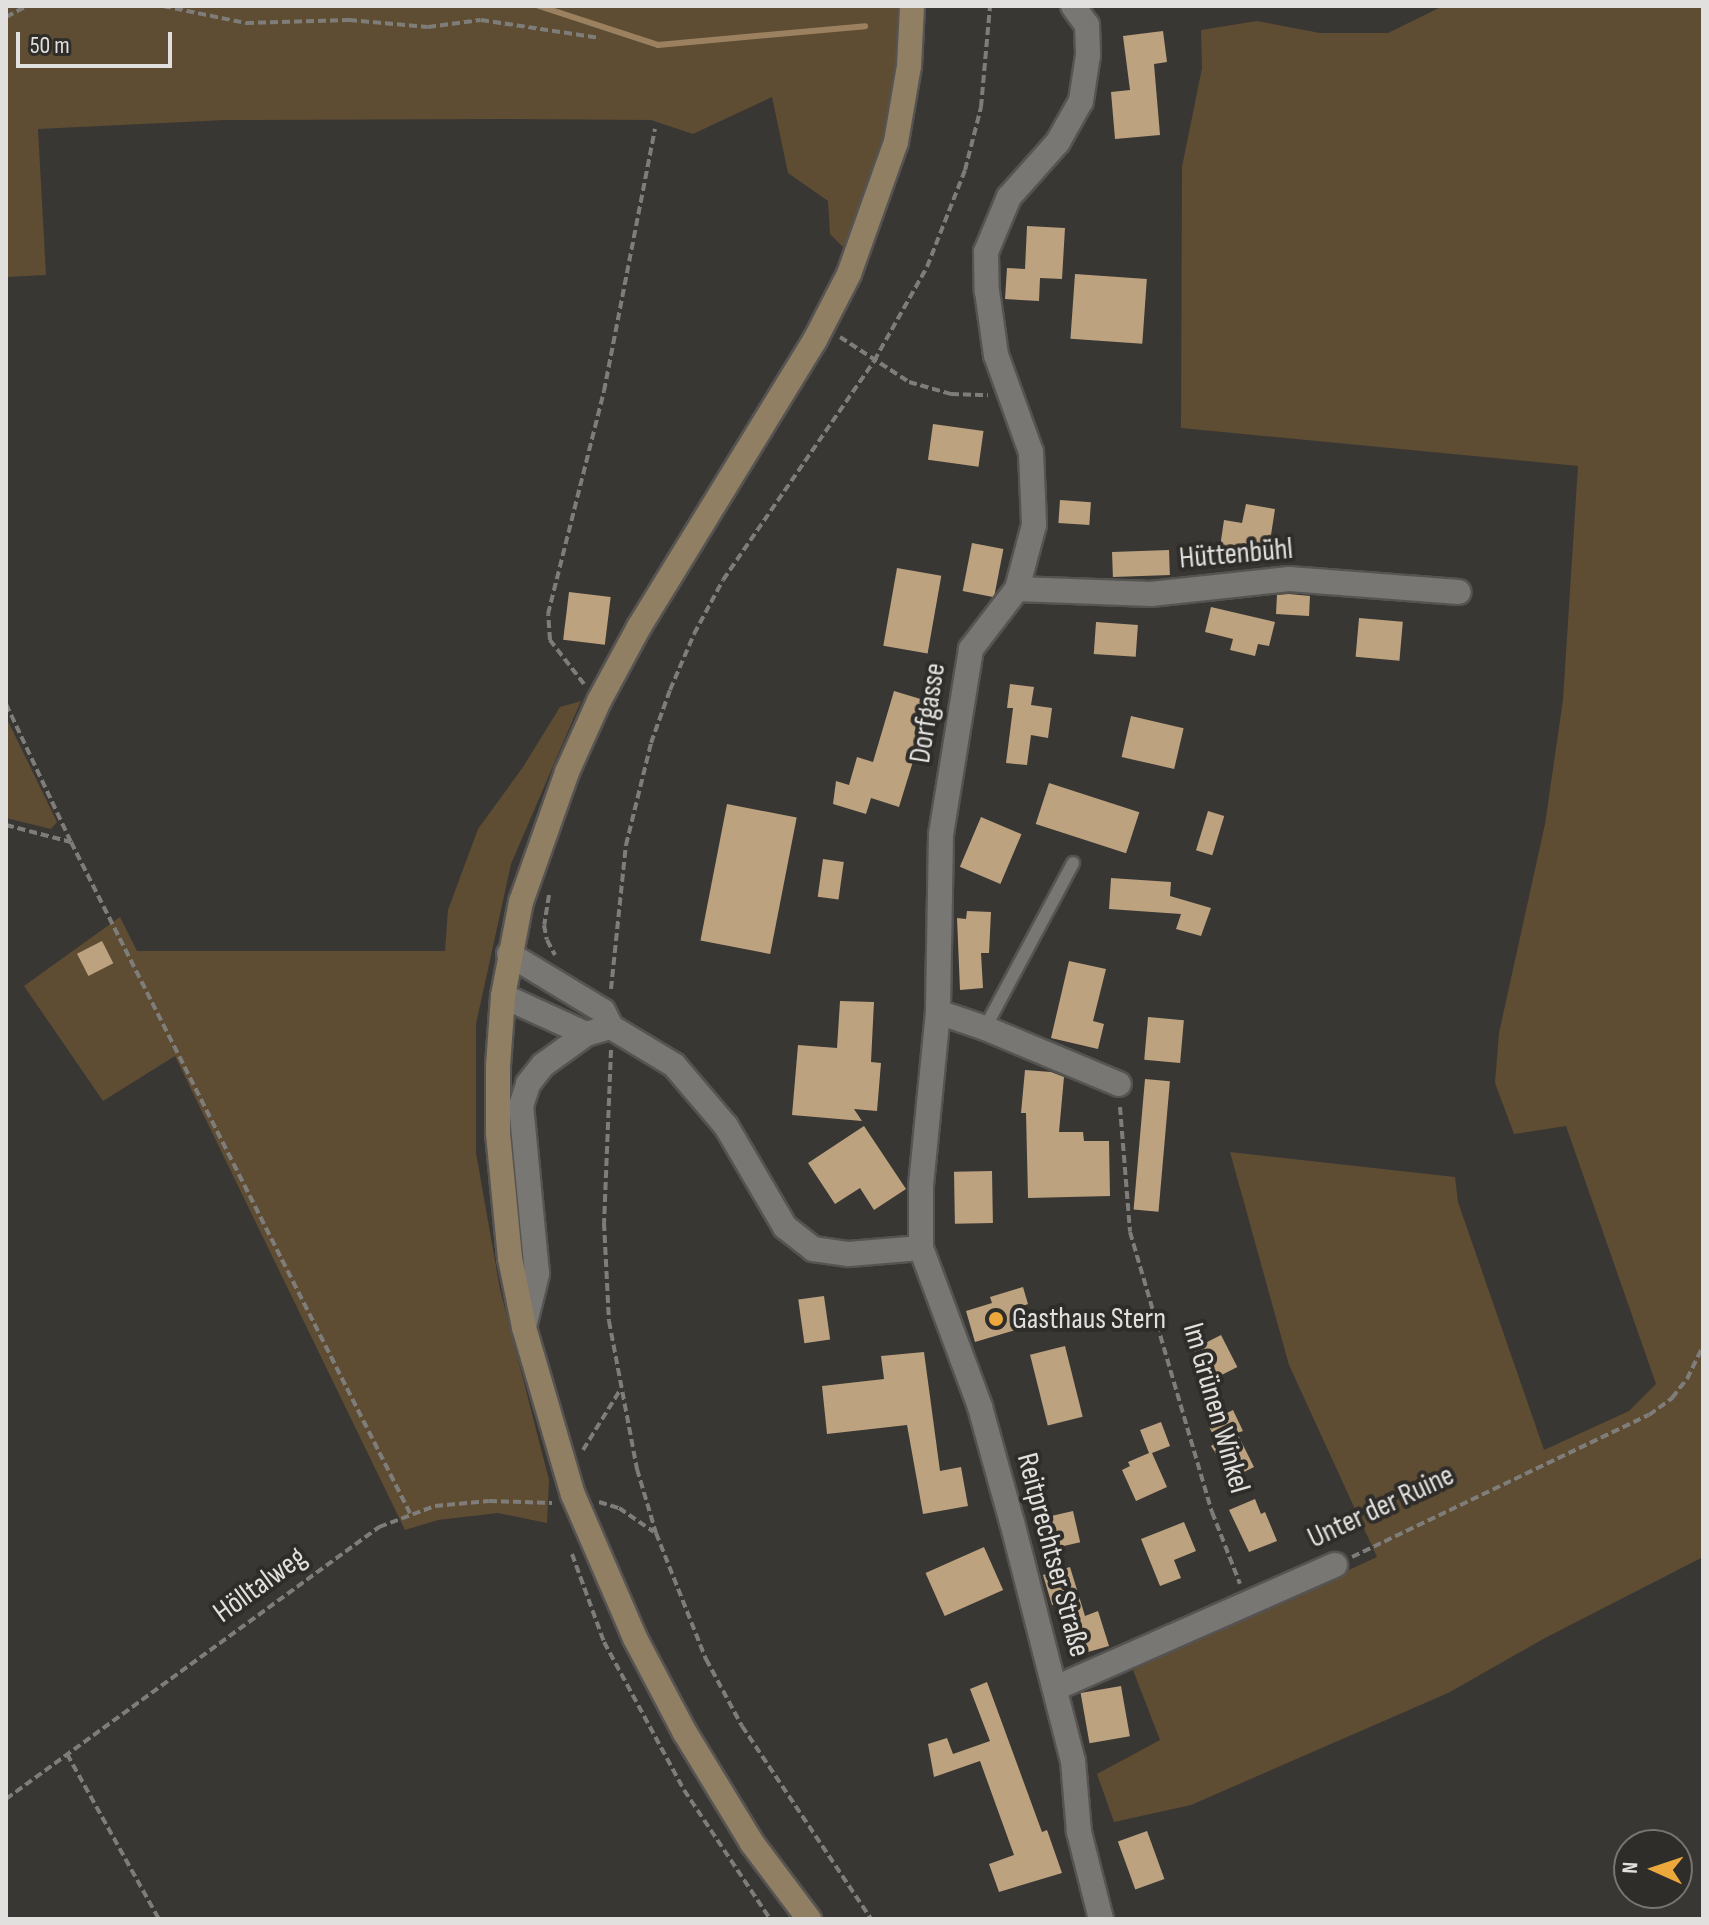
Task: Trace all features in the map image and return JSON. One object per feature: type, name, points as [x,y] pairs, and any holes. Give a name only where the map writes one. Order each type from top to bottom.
[{"type":"main road","points":[[809,1919],[752,1843],[679,1722],[628,1624],[573,1495],[524,1327],[510,1258],[498,1133],[503,996],[509,954],[540,844],[599,701],[677,564],[815,340],[849,274],[896,142],[909,66],[912,6]]},
{"type":"street","name":"Dorfgasse","points":[[921,1248],[921,1209],[938,1012],[941,835],[971,649],[1017,589],[1034,525],[1031,452],[996,355],[987,291],[986,252],[1009,197],[1058,142],[1081,101],[1088,55],[1087,25],[1073,6]]},
{"type":"street","name":"Hüttenbühl","points":[[1017,589],[1151,594],[1289,579],[1459,592]]},
{"type":"street","points":[[509,954],[603,1011],[611,1027],[674,1065],[726,1126],[785,1227],[813,1249],[849,1254],[921,1248]]},
{"type":"street","points":[[503,996],[586,1034]]},
{"type":"street","points":[[938,1012],[985,1028],[1119,1084]]},
{"type":"street","points":[[524,1327],[537,1274],[521,1106],[528,1084],[543,1065],[586,1034],[611,1027]]},
{"type":"street","points":[[887,1251],[921,1209]]},
{"type":"street","name":"Reitprechtser Straße","points":[[921,1248],[980,1407],[1056,1688],[1073,1761],[1079,1832],[1101,1919]]},
{"type":"street","name":"Unter der Ruine","points":[[1056,1688],[1335,1565]]},
{"type":"lane","points":[[985,1028],[1073,863]]},
{"type":"lane","points":[[498,1133],[526,1177]]},
{"type":"path","points":[[6,17],[27,6]]},
{"type":"path","points":[[163,6],[246,23],[349,20],[428,27],[481,20],[600,38]]},
{"type":"path","points":[[611,992],[617,903],[626,845],[648,757],[670,690],[694,634],[723,580],[874,361],[927,267],[965,170],[981,107],[990,6]]},
{"type":"path","points":[[599,701],[550,640],[548,614],[604,391],[655,129]]},
{"type":"path","points":[[838,336],[909,382],[951,394],[1009,396]]},
{"type":"path","points":[[6,704],[71,842],[410,1513]]},
{"type":"path","points":[[6,825],[71,842]]},
{"type":"path","points":[[611,1027],[604,1223],[609,1321],[620,1390],[656,1533],[706,1659],[742,1726],[871,1919]]},
{"type":"path","name":"Im Grünen Winkel","points":[[1119,1084],[1124,1192],[1130,1232],[1154,1305],[1212,1512],[1248,1605]]},
{"type":"path","name":"Unter der Ruine","points":[[1335,1565],[1649,1415],[1672,1398],[1687,1379],[1703,1346]]},
{"type":"path","points":[[620,1390],[583,1450],[573,1495],[619,1508],[656,1533]]},
{"type":"path","name":"Hölltalweg","points":[[6,1799],[355,1543],[410,1513],[435,1506],[489,1501],[553,1503],[573,1495]]},
{"type":"path","points":[[67,1754],[159,1919]]},
{"type":"shaded area","points":[[6,6],[901,6],[896,101],[867,200],[843,247],[830,234],[828,201],[788,173],[772,97],[693,134],[651,120],[226,120],[38,129],[46,275],[6,277]]},
{"type":"shaded area","points":[[1443,6],[1703,6],[1703,1557],[1545,1638],[1448,1693],[1191,1805],[1114,1822],[1097,1774],[1160,1740],[1133,1670],[1377,1557],[1289,1365],[1230,1152],[1455,1177],[1458,1202],[1544,1450],[1629,1411],[1656,1384],[1566,1126],[1514,1134],[1495,1083],[1499,1033],[1545,824],[1563,700],[1578,466],[1181,428],[1182,167],[1202,68],[1201,30],[1257,21],[1320,33],[1388,33]]},
{"type":"shaded area","points":[[581,701],[511,864],[476,1024],[476,1153],[500,1289],[549,1480],[547,1523],[498,1513],[438,1520],[405,1530],[175,1056],[103,1101],[24,986],[120,917],[137,951],[445,951],[448,910],[478,829],[523,767],[560,707]]},
{"type":"shaded area","points":[[6,717],[57,822],[51,829],[6,818]]},
{"type":"building","points":[[1163,31],[1167,62],[1154,64],[1160,135],[1115,139],[1111,92],[1130,90],[1123,36]]},
{"type":"building","points":[[1027,226],[1065,228],[1062,279],[1040,278],[1039,301],[1005,299],[1007,268],[1025,269]]},
{"type":"building","points":[[1075,274],[1147,279],[1142,344],[1070,339]]},
{"type":"building","points":[[933,424],[984,431],[978,467],[928,460]]},
{"type":"building","points":[[1060,500],[1091,502],[1089,525],[1058,523]]},
{"type":"building","points":[[1246,504],[1275,509],[1267,561],[1219,554],[1224,520],[1242,523]]},
{"type":"building","points":[[972,543],[1003,549],[994,597],[963,591]]},
{"type":"building","points":[[1169,550],[1170,575],[1113,577],[1112,552]]},
{"type":"building","points":[[897,568],[941,576],[928,654],[883,646]]},
{"type":"building","points":[[569,592],[611,597],[605,645],[563,640]]},
{"type":"building","points":[[1277,595],[1310,596],[1309,616],[1276,614]]},
{"type":"building","points":[[1211,607],[1275,622],[1269,646],[1258,644],[1255,656],[1230,650],[1233,639],[1205,632]]},
{"type":"building","points":[[1359,618],[1403,622],[1399,661],[1356,657]]},
{"type":"building","points":[[1096,622],[1138,625],[1136,657],[1094,654]]},
{"type":"building","points":[[1010,684],[1034,687],[1031,705],[1052,708],[1048,738],[1031,735],[1027,765],[1006,763],[1013,708],[1007,708]]},
{"type":"building","points":[[894,691],[937,704],[922,757],[915,755],[899,807],[871,798],[866,814],[833,804],[836,781],[849,785],[857,757],[873,762]]},
{"type":"building","points":[[1131,716],[1184,728],[1174,769],[1122,757]]},
{"type":"building","points":[[1049,783],[1139,812],[1126,853],[1036,824]]},
{"type":"building","points":[[727,804],[797,818],[770,954],[700,940]]},
{"type":"building","points":[[1208,811],[1224,816],[1212,855],[1196,850]]},
{"type":"building","points":[[981,817],[1022,834],[1000,884],[960,867]]},
{"type":"building","points":[[823,859],[844,862],[839,900],[818,897]]},
{"type":"building","points":[[1111,878],[1171,882],[1170,896],[1211,908],[1201,936],[1176,929],[1181,914],[1109,909]]},
{"type":"building","points":[[967,911],[991,912],[989,953],[981,953],[983,988],[960,990],[957,918],[966,919]]},
{"type":"building","points":[[102,941],[113,963],[88,976],[77,954]]},
{"type":"building","points":[[1069,961],[1106,969],[1093,1021],[1104,1024],[1098,1049],[1051,1038]]},
{"type":"building","points":[[840,1001],[874,1002],[871,1062],[881,1063],[877,1111],[854,1109],[862,1121],[792,1115],[798,1045],[837,1048]]},
{"type":"building","points":[[1148,1017],[1184,1020],[1180,1063],[1144,1060]]},
{"type":"building","points":[[1025,1070],[1051,1072],[1064,1077],[1059,1132],[1083,1132],[1084,1141],[1109,1141],[1110,1196],[1028,1198],[1026,1113],[1021,1113]]},
{"type":"building","points":[[1145,1079],[1170,1081],[1158,1212],[1134,1210]]},
{"type":"building","points":[[864,1126],[906,1189],[874,1210],[860,1188],[835,1204],[808,1163]]},
{"type":"building","points":[[992,1171],[993,1223],[955,1224],[954,1172]]},
{"type":"building","name":"Gasthaus Stern","points":[[1023,1287],[1028,1304],[1020,1307],[1026,1327],[975,1342],[966,1311],[992,1303],[990,1297]]},
{"type":"building","points":[[824,1296],[830,1340],[804,1343],[798,1300]]},
{"type":"building","points":[[1221,1335],[1237,1367],[1209,1382],[1192,1350]]},
{"type":"building","points":[[1065,1346],[1083,1417],[1048,1426],[1030,1355]]},
{"type":"building","points":[[924,1352],[940,1471],[961,1467],[968,1506],[923,1514],[907,1425],[827,1434],[822,1386],[884,1379],[881,1356]]},
{"type":"building","points":[[1233,1410],[1243,1431],[1237,1433],[1254,1467],[1232,1478],[1211,1446],[1217,1442],[1207,1423]]},
{"type":"building","points":[[1161,1422],[1170,1446],[1152,1453],[1167,1487],[1136,1501],[1122,1470],[1130,1466],[1128,1462],[1149,1453],[1140,1430]]},
{"type":"building","points":[[1255,1499],[1261,1514],[1265,1512],[1277,1541],[1249,1552],[1229,1510]]},
{"type":"building","points":[[1073,1511],[1080,1542],[1053,1548],[1046,1517]]},
{"type":"building","points":[[1184,1522],[1196,1551],[1174,1560],[1181,1578],[1160,1586],[1141,1539]]},
{"type":"building","points":[[984,1547],[1003,1590],[945,1616],[926,1573]]},
{"type":"building","points":[[1070,1567],[1085,1616],[1098,1611],[1109,1646],[1074,1656],[1058,1603],[1052,1605],[1043,1575]]},
{"type":"building","points":[[987,1682],[1042,1832],[1047,1830],[1062,1873],[999,1892],[989,1864],[1014,1855],[980,1761],[934,1777],[928,1744],[947,1738],[953,1754],[990,1741],[970,1689]]},
{"type":"building","points":[[1121,1686],[1130,1736],[1089,1743],[1081,1693]]},
{"type":"building","points":[[1147,1831],[1164,1879],[1135,1890],[1118,1842]]},
{"type":"waterway","points":[[539,6],[658,45],[865,26]]},
{"type":"place","name":"Gasthaus Stern","points":[[996,1319]]}]
